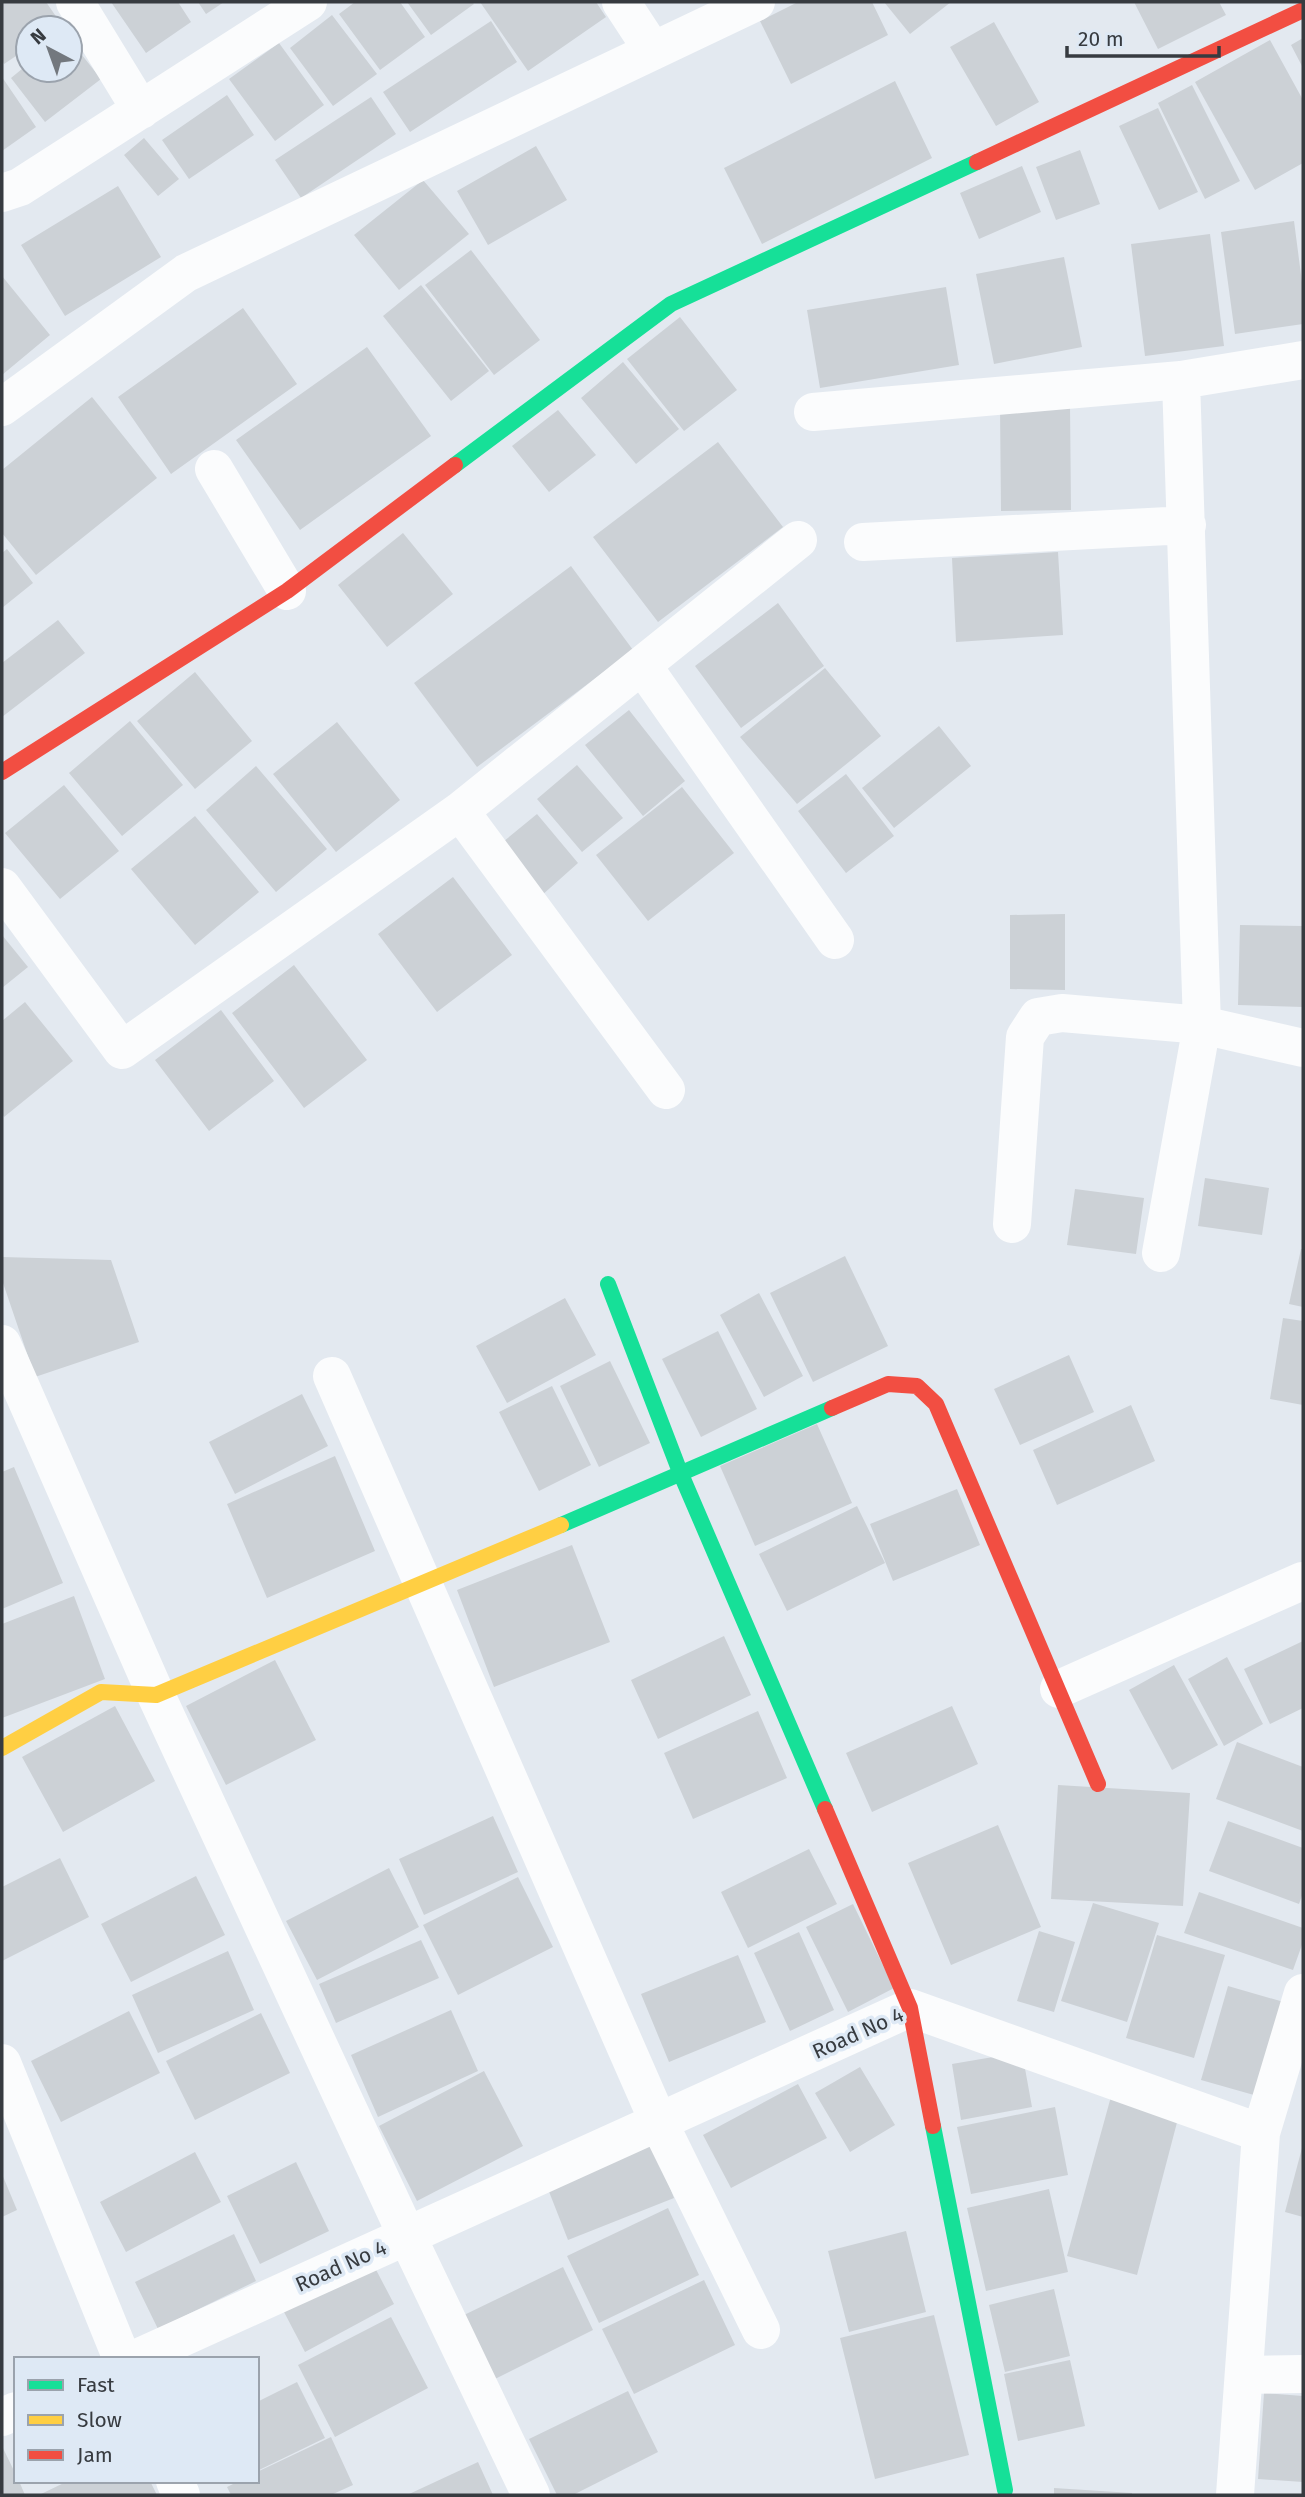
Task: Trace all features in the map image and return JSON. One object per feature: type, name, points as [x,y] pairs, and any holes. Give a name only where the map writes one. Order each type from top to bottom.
[{"type":"street","points":[[75,2],[141,110]]},
{"type":"street","points":[[2,193],[20,187],[308,2]]},
{"type":"street","points":[[621,2],[653,51]]},
{"type":"street","points":[[2,407],[186,273],[756,2]]},
{"type":"street","points":[[2,772],[287,591],[671,304],[1303,10]]},
{"type":"street","points":[[813,412],[1181,380],[1303,360]]},
{"type":"street","points":[[1161,1252],[1202,1025],[1181,380]]},
{"type":"street","points":[[214,469],[287,591]]},
{"type":"street","points":[[863,541],[1187,525]]},
{"type":"street","points":[[2,887],[122,1050],[460,811],[798,540]]},
{"type":"street","points":[[642,665],[835,940]]},
{"type":"street","points":[[460,811],[666,1090]]},
{"type":"street","points":[[1012,1224],[1025,1037],[1038,1017],[1062,1013],[1202,1025],[1303,1048]]},
{"type":"street","points":[[608,1284],[680,1472],[911,2008],[1005,2490]]},
{"type":"street","points":[[2,1344],[156,1695],[407,2236],[531,2495]]},
{"type":"street","points":[[332,1376],[660,2123],[761,2330]]},
{"type":"street","points":[[2,1748],[101,1692],[156,1695],[423,1585],[888,1384],[917,1386],[936,1404],[1098,1784]]},
{"type":"street","points":[[1059,1689],[1302,1581]]},
{"type":"street","points":[[1235,2495],[1261,2133],[1303,1993]]},
{"type":"street","name":"Road No 4","points":[[139,2357],[911,2008],[1261,2133]]},
{"type":"street","points":[[2,2063],[121,2357]]},
{"type":"street","points":[[1244,2375],[1303,2374]]},
{"type":"building","points":[[2,2],[46,2],[54,14],[14,14],[14,57],[4,64]]},
{"type":"building","points":[[111,2],[178,2],[191,22],[146,53]]},
{"type":"building","points":[[198,2],[224,2],[206,14]]},
{"type":"building","points":[[355,2],[400,2],[425,37],[380,70],[339,14]]},
{"type":"building","points":[[407,2],[472,2],[474,4],[431,35]]},
{"type":"building","points":[[480,2],[596,2],[606,17],[528,71]]},
{"type":"building","points":[[798,2],[872,2],[888,35],[791,84],[760,21]]},
{"type":"building","points":[[884,2],[951,2],[910,34]]},
{"type":"building","points":[[1134,2],[1219,2],[1226,15],[1158,49]]},
{"type":"building","points":[[332,15],[377,74],[333,106],[290,48]]},
{"type":"building","points":[[491,21],[517,62],[410,132],[383,92]]},
{"type":"building","points":[[994,22],[1039,102],[996,126],[950,47]]},
{"type":"building","points":[[1303,38],[1303,68],[1291,45]]},
{"type":"building","points":[[1270,40],[1303,100],[1303,163],[1255,190],[1195,82]]},
{"type":"building","points":[[279,43],[324,105],[275,141],[229,79]]},
{"type":"building","points":[[84,58],[101,79],[45,122],[16,84],[84,84]]},
{"type":"building","points":[[2,77],[36,127],[2,151]]},
{"type":"building","points":[[895,81],[932,158],[762,244],[724,168]]},
{"type":"building","points":[[1192,85],[1240,181],[1205,199],[1158,103]]},
{"type":"building","points":[[227,95],[254,135],[189,179],[162,140]]},
{"type":"building","points":[[371,97],[396,134],[301,198],[275,160]]},
{"type":"building","points":[[1158,108],[1198,192],[1159,210],[1119,126]]},
{"type":"building","points":[[144,138],[179,179],[158,196],[124,155]]},
{"type":"building","points":[[536,146],[567,200],[488,245],[457,191]]},
{"type":"building","points":[[1080,150],[1100,204],[1056,220],[1036,167]]},
{"type":"building","points":[[1022,166],[1041,212],[979,239],[960,193]]},
{"type":"building","points":[[423,180],[469,234],[399,290],[354,235]]},
{"type":"building","points":[[118,186],[161,257],[65,316],[21,245]]},
{"type":"building","points":[[1294,221],[1303,290],[1303,324],[1235,334],[1221,232]]},
{"type":"building","points":[[1210,234],[1224,346],[1145,356],[1131,244]]},
{"type":"building","points":[[471,250],[540,340],[494,375],[425,285]]},
{"type":"building","points":[[1064,257],[1082,347],[994,364],[976,274]]},
{"type":"building","points":[[2,276],[50,335],[2,375]]},
{"type":"building","points":[[421,285],[489,371],[451,401],[383,316]]},
{"type":"building","points":[[946,287],[959,365],[820,388],[807,310]]},
{"type":"building","points":[[243,308],[297,384],[171,474],[118,397]]},
{"type":"building","points":[[680,317],[737,390],[684,431],[627,359]]},
{"type":"building","points":[[367,347],[431,436],[300,530],[236,440]]},
{"type":"building","points":[[623,362],[679,429],[636,464],[581,398]]},
{"type":"building","points":[[92,397],[157,478],[36,575],[2,533],[2,470]]},
{"type":"building","points":[[1070,405],[1071,510],[1001,511],[1000,406]]},
{"type":"building","points":[[558,410],[596,455],[549,492],[512,446]]},
{"type":"building","points":[[718,442],[783,527],[658,622],[593,537]]},
{"type":"building","points":[[403,533],[453,594],[387,647],[338,585]]},
{"type":"building","points":[[7,549],[33,583],[2,608],[2,553]]},
{"type":"building","points":[[1058,552],[1063,635],[956,642],[952,558]]},
{"type":"building","points":[[571,566],[633,650],[477,767],[414,683]]},
{"type":"building","points":[[778,603],[824,666],[741,728],[695,666]]},
{"type":"building","points":[[58,620],[85,653],[2,717],[2,663]]},
{"type":"building","points":[[825,668],[881,736],[797,804],[740,737]]},
{"type":"building","points":[[195,672],[252,741],[195,789],[137,721]]},
{"type":"building","points":[[629,710],[685,781],[643,816],[585,745]]},
{"type":"building","points":[[130,721],[183,785],[122,836],[69,773]]},
{"type":"building","points":[[337,722],[400,800],[336,852],[273,774]]},
{"type":"building","points":[[939,726],[971,766],[894,828],[862,788]]},
{"type":"building","points":[[577,765],[623,818],[582,852],[537,799]]},
{"type":"building","points":[[256,766],[327,849],[276,892],[206,810]]},
{"type":"building","points":[[846,774],[894,836],[846,873],[798,811]]},
{"type":"building","points":[[64,785],[119,851],[60,899],[5,833]]},
{"type":"building","points":[[682,787],[734,853],[648,921],[596,855]]},
{"type":"building","points":[[537,814],[578,863],[541,896],[498,846]]},
{"type":"building","points":[[195,816],[259,892],[195,945],[131,869]]},
{"type":"building","points":[[453,877],[512,955],[437,1012],[378,934]]},
{"type":"building","points":[[1065,914],[1065,990],[1010,989],[1010,915]]},
{"type":"building","points":[[1240,925],[1303,926],[1303,1007],[1238,1005]]},
{"type":"building","points":[[2,935],[28,967],[2,988]]},
{"type":"building","points":[[294,965],[367,1060],[304,1108],[232,1013]]},
{"type":"building","points":[[25,1002],[73,1061],[4,1117],[2,1021]]},
{"type":"building","points":[[221,1010],[274,1081],[209,1131],[155,1060]]},
{"type":"building","points":[[1205,1178],[1269,1188],[1262,1235],[1198,1226]]},
{"type":"building","points":[[1075,1189],[1144,1198],[1136,1254],[1067,1245]]},
{"type":"building","points":[[1303,1249],[1303,1307],[1289,1304]]},
{"type":"building","points":[[845,1256],[888,1346],[813,1382],[770,1293]]},
{"type":"building","points":[[2,1257],[111,1260],[139,1342],[35,1377],[2,1280]]},
{"type":"building","points":[[759,1293],[803,1376],[764,1397],[720,1315]]},
{"type":"building","points":[[565,1298],[596,1355],[507,1403],[476,1346]]},
{"type":"building","points":[[1283,1318],[1303,1321],[1303,1405],[1270,1399]]},
{"type":"building","points":[[718,1331],[757,1409],[701,1437],[662,1359]]},
{"type":"building","points":[[1069,1355],[1094,1412],[1020,1445],[994,1389]]},
{"type":"building","points":[[610,1361],[650,1443],[599,1467],[560,1386]]},
{"type":"building","points":[[552,1386],[591,1465],[539,1491],[499,1412]]},
{"type":"building","points":[[302,1394],[328,1446],[235,1494],[209,1442]]},
{"type":"building","points":[[1131,1405],[1155,1461],[1057,1505],[1033,1450]]},
{"type":"building","points":[[817,1424],[852,1503],[755,1546],[720,1466]]},
{"type":"building","points":[[335,1456],[375,1551],[267,1598],[227,1504]]},
{"type":"building","points":[[14,1467],[63,1583],[2,1609],[2,1472]]},
{"type":"building","points":[[957,1489],[980,1545],[893,1581],[870,1524]]},
{"type":"building","points":[[857,1506],[885,1563],[787,1611],[759,1554]]},
{"type":"building","points":[[572,1545],[610,1642],[494,1687],[457,1590]]},
{"type":"building","points":[[74,1596],[105,1679],[2,1718],[2,1624]]},
{"type":"building","points":[[724,1636],[751,1695],[658,1739],[631,1680]]},
{"type":"building","points":[[1303,1641],[1303,1708],[1270,1724],[1244,1669]]},
{"type":"building","points":[[1227,1657],[1263,1724],[1224,1746],[1188,1679]]},
{"type":"building","points":[[275,1660],[316,1740],[226,1785],[186,1706]]},
{"type":"building","points":[[1174,1665],[1218,1745],[1172,1770],[1129,1690]]},
{"type":"building","points":[[115,1706],[155,1781],[63,1832],[22,1757]]},
{"type":"building","points":[[952,1706],[978,1764],[872,1812],[846,1753]]},
{"type":"building","points":[[758,1711],[787,1778],[693,1819],[664,1753]]},
{"type":"building","points":[[1237,1742],[1303,1767],[1303,1831],[1216,1799]]},
{"type":"building","points":[[1058,1785],[1190,1793],[1183,1906],[1051,1899]]},
{"type":"building","points":[[493,1816],[518,1872],[424,1915],[399,1859]]},
{"type":"building","points":[[1228,1821],[1303,1848],[1303,1893],[1299,1904],[1209,1871]]},
{"type":"building","points":[[998,1825],[1041,1927],[951,1965],[908,1863]]},
{"type":"building","points":[[809,1849],[837,1904],[748,1948],[721,1892]]},
{"type":"building","points":[[60,1858],[89,1917],[2,1961],[2,1887]]},
{"type":"building","points":[[389,1868],[419,1927],[317,1980],[286,1921]]},
{"type":"building","points":[[196,1876],[225,1935],[131,1982],[101,1924]]},
{"type":"building","points":[[518,1877],[553,1947],[458,1995],[423,1925]]},
{"type":"building","points":[[1199,1892],[1303,1928],[1303,1942],[1293,1970],[1184,1933]]},
{"type":"building","points":[[1093,1903],[1159,1923],[1127,2022],[1061,2001]]},
{"type":"building","points":[[853,1904],[894,1988],[848,2012],[806,1927]]},
{"type":"building","points":[[1039,1931],[1075,1942],[1054,2012],[1017,2001]]},
{"type":"building","points":[[799,1932],[834,2010],[790,2031],[754,1953]]},
{"type":"building","points":[[1157,1935],[1225,1955],[1194,2058],[1126,2038]]},
{"type":"building","points":[[421,1940],[439,1978],[336,2023],[319,1984]]},
{"type":"building","points":[[228,1951],[254,2010],[158,2053],[132,1995]]},
{"type":"building","points":[[738,1955],[766,2022],[669,2062],[641,1994]]},
{"type":"building","points":[[1228,1986],[1294,2005],[1268,2099],[1201,2080]]},
{"type":"building","points":[[451,2010],[478,2071],[378,2117],[351,2055]]},
{"type":"building","points":[[129,2011],[160,2073],[61,2122],[31,2061]]},
{"type":"building","points":[[261,2013],[290,2073],[195,2120],[166,2061]]},
{"type":"building","points":[[1022,2052],[1032,2107],[961,2120],[952,2064]]},
{"type":"building","points":[[860,2067],[895,2125],[850,2152],[815,2093]]},
{"type":"building","points":[[484,2071],[523,2146],[417,2201],[379,2126]]},
{"type":"building","points":[[798,2084],[827,2138],[731,2188],[703,2135]]},
{"type":"building","points":[[1112,2093],[1180,2111],[1137,2275],[1067,2256]]},
{"type":"building","points":[[1055,2107],[1068,2175],[971,2194],[957,2127]]},
{"type":"building","points":[[652,2141],[674,2198],[568,2240],[546,2184]]},
{"type":"building","points":[[1303,2148],[1303,2217],[1285,2212]]},
{"type":"building","points":[[195,2152],[221,2202],[126,2252],[100,2202]]},
{"type":"building","points":[[296,2162],[329,2231],[260,2264],[227,2196]]},
{"type":"building","points":[[2,2174],[17,2210],[2,2217]]},
{"type":"building","points":[[1049,2189],[1068,2272],[986,2291],[967,2208]]},
{"type":"building","points":[[668,2208],[699,2275],[599,2323],[567,2256]]},
{"type":"building","points":[[906,2231],[926,2312],[849,2332],[828,2251]]},
{"type":"building","points":[[234,2234],[256,2281],[158,2329],[135,2282]]},
{"type":"building","points":[[373,2264],[394,2304],[305,2352],[284,2312]]},
{"type":"building","points":[[563,2267],[593,2330],[495,2379],[464,2315]]},
{"type":"building","points":[[704,2280],[735,2345],[634,2394],[602,2329]]},
{"type":"building","points":[[1054,2289],[1070,2356],[1005,2372],[989,2305]]},
{"type":"building","points":[[934,2315],[969,2455],[875,2479],[840,2338]]},
{"type":"building","points":[[391,2317],[428,2388],[335,2437],[298,2365]]},
{"type":"building","points":[[1070,2360],[1085,2426],[1018,2441],[1004,2374]]},
{"type":"building","points":[[297,2382],[325,2438],[259,2470],[259,2401]]},
{"type":"building","points":[[628,2391],[658,2452],[573,2495],[557,2495],[529,2439]]},
{"type":"building","points":[[1264,2393],[1303,2396],[1303,2482],[1258,2479]]},
{"type":"building","points":[[331,2437],[353,2485],[331,2495],[231,2495],[227,2487],[235,2483],[259,2483],[259,2471]]},
{"type":"building","points":[[2,2446],[14,2471],[14,2483],[20,2483],[25,2495],[2,2495]]},
{"type":"building","points":[[478,2462],[493,2495],[407,2495]]},
{"type":"building","points":[[64,2483],[151,2483],[157,2495],[39,2495]]},
{"type":"building","points":[[1054,2488],[1132,2493],[1132,2495],[1054,2495]]},
{"type":"traffic: fast","points":[[455,465],[671,304],[977,162]]},
{"type":"traffic: fast","points":[[608,1284],[680,1472],[825,1809]]},
{"type":"traffic: fast","points":[[561,1525],[832,1408]]},
{"type":"traffic: fast","points":[[933,2126],[1005,2490]]},
{"type":"traffic: slow","points":[[2,1748],[101,1692],[156,1695],[561,1525]]},
{"type":"traffic: jam","points":[[977,162],[1303,10]]},
{"type":"traffic: jam","points":[[2,772],[287,591],[455,465]]},
{"type":"traffic: jam","points":[[832,1408],[888,1384],[917,1386],[936,1404],[1098,1784]]},
{"type":"traffic: jam","points":[[825,1809],[910,2008],[933,2126]]}]
